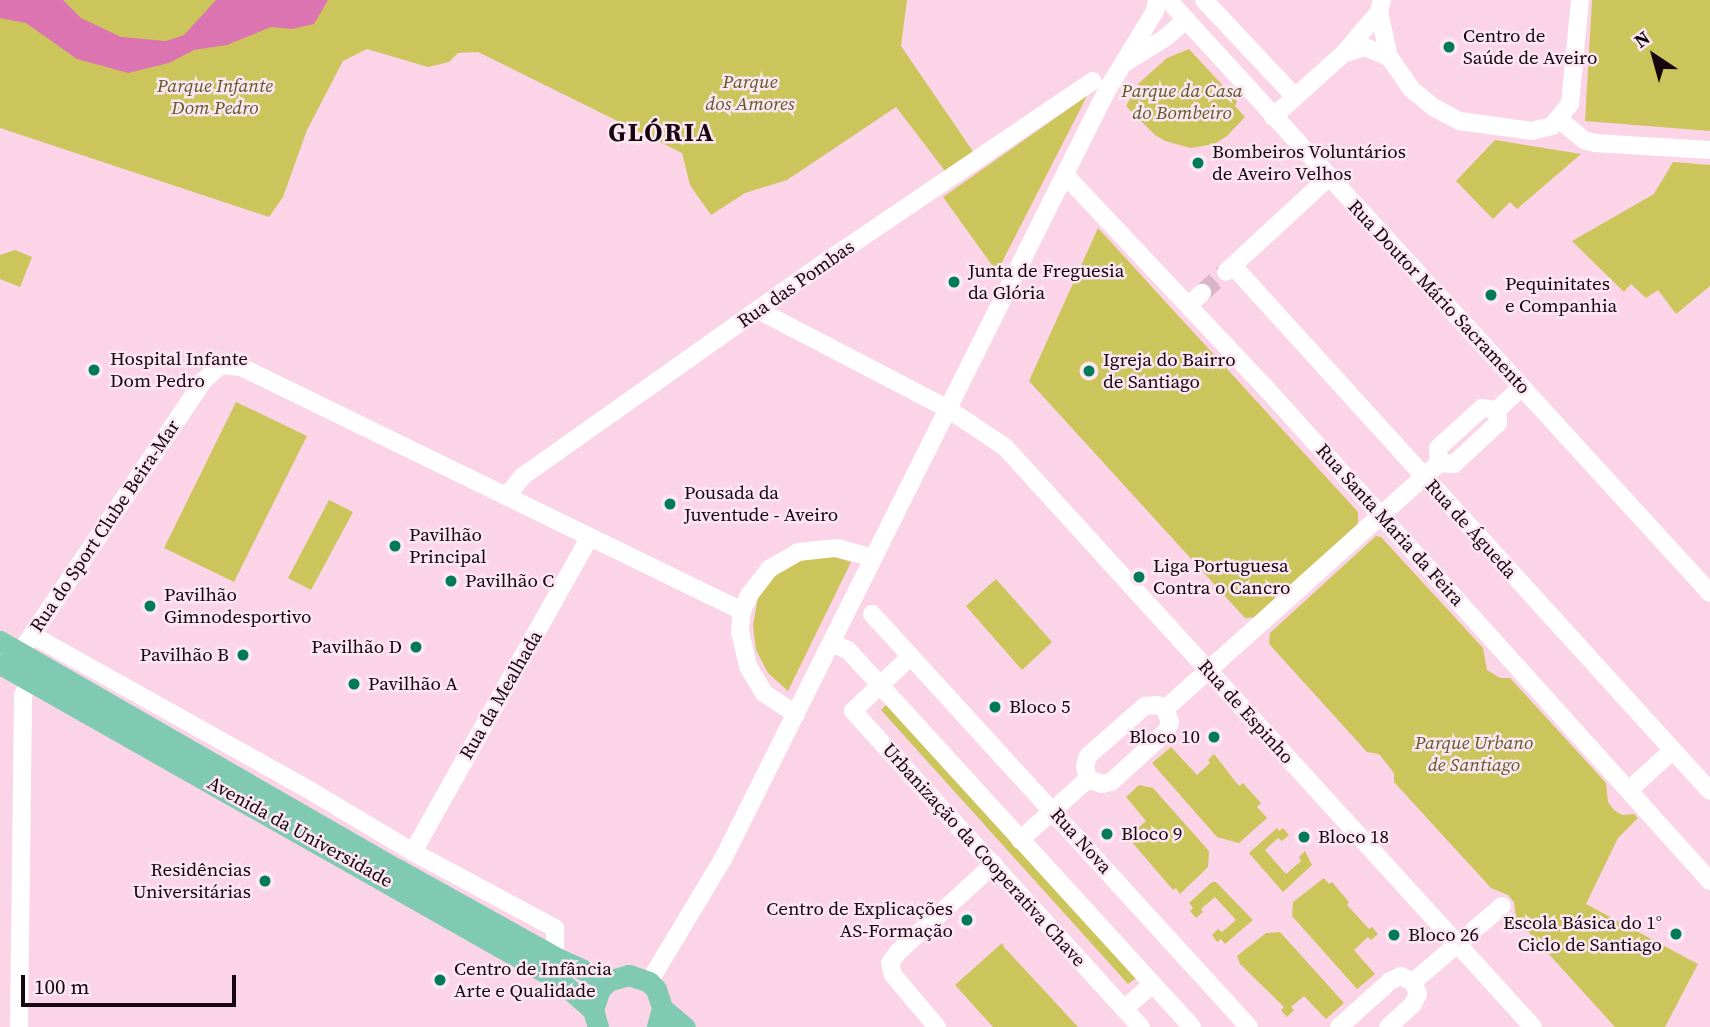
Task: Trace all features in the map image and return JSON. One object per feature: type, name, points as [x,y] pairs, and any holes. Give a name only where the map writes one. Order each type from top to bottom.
[{"type":"main road","name":"Avenida da Universidade","points":[[0,641],[10,662],[30,680],[560,981],[595,1019]]},
{"type":"main road","name":"Avenida da Universidade","points":[[10,662],[555,957],[608,981]]},
{"type":"main road","points":[[595,1019],[594,999],[608,981],[629,975],[649,982],[660,998],[660,1017],[685,1027]]},
{"type":"street","points":[[649,982],[723,859],[1107,90],[1155,11],[1157,0]]},
{"type":"street","name":"Rua Doutor Mário Sacramento","points":[[1168,0],[1710,593]]},
{"type":"street","points":[[1204,0],[1295,97]]},
{"type":"street","points":[[1381,6],[1389,57],[1411,89],[1433,107],[1459,121],[1532,131],[1543,130],[1560,120],[1573,94],[1580,0]]},
{"type":"street","points":[[1273,117],[1343,54],[1381,6]]},
{"type":"street","points":[[1125,62],[1165,38],[1186,20]]},
{"type":"street","points":[[1343,54],[1365,47],[1389,57]]},
{"type":"street","name":"Rua das Pombas","points":[[507,495],[523,475],[758,310],[1093,81]]},
{"type":"street","points":[[1560,120],[1584,140],[1595,143],[1710,150]]},
{"type":"street","name":"Rua Santa Maria da Feira","points":[[1065,175],[1195,299],[1381,516],[1710,881]]},
{"type":"street","name":"Rua de Águeda","points":[[1329,177],[1228,269],[1424,477],[1710,791]]},
{"type":"street","name":"Rua de Espinho","points":[[758,310],[948,409],[1005,447],[1533,1027]]},
{"type":"street","name":"Rua do Sport Clube Beira-Mar","points":[[10,662],[32,635],[203,380],[221,365],[241,367],[352,415],[589,538],[742,611]]},
{"type":"street","points":[[1165,709],[1439,463],[1454,464],[1498,423],[1497,410],[1522,387]]},
{"type":"street","name":"Rua da Mealhada","points":[[413,852],[589,538]]},
{"type":"street","points":[[796,714],[764,693],[748,666],[740,632],[742,611],[749,595],[769,569],[797,552],[837,548],[874,558]]},
{"type":"street","name":"Rua Nova","points":[[872,614],[1249,1027]]},
{"type":"street","name":"Avenida da Universidade","points":[[32,635],[316,794],[413,852],[555,928],[555,957]]},
{"type":"street","points":[[832,643],[848,650],[880,684],[1192,1027]]},
{"type":"street","points":[[880,684],[911,656]]},
{"type":"street","points":[[19,1027],[23,695],[30,680]]},
{"type":"street","name":"Urbanização da Cooperativa Chave","points":[[880,684],[853,711],[1141,1027]]},
{"type":"street","points":[[1157,705],[1165,709],[1170,722],[1166,732],[1111,782],[1102,784],[1088,779],[1085,766],[1088,756],[1145,706],[1157,705]]},
{"type":"street","points":[[1629,790],[1673,750]]},
{"type":"street","points":[[1020,840],[1088,779]]},
{"type":"street","points":[[937,1027],[893,975],[890,963],[898,952],[994,864]]},
{"type":"street","points":[[1413,982],[1502,906]]},
{"type":"street","points":[[1339,1027],[1390,981],[1401,976],[1413,982],[1418,994],[1413,1004],[1388,1027]]},
{"type":"street","points":[[1125,1008],[1153,984]]},
{"type":"green space","points":[[0,0],[907,0],[901,46],[974,153],[945,171],[896,107],[787,180],[745,193],[711,215],[690,185],[682,153],[478,52],[458,53],[449,62],[428,67],[367,49],[343,61],[307,130],[283,197],[269,217],[0,128]]},
{"type":"green space","points":[[1592,0],[1710,0],[1710,131],[1585,121]]},
{"type":"green space","name":"Parque da Casa do Bombeiro","points":[[1189,49],[1237,101],[1235,106],[1245,117],[1227,136],[1214,144],[1191,148],[1165,141],[1155,135],[1126,106],[1139,83],[1167,58]]},
{"type":"green space","points":[[1087,96],[997,272],[943,197]]},
{"type":"green space","points":[[1495,140],[1581,154],[1517,209],[1510,202],[1493,219],[1456,181]]},
{"type":"green space","points":[[1673,162],[1710,165],[1710,286],[1676,314],[1658,290],[1646,298],[1631,284],[1624,292],[1572,241],[1654,194]]},
{"type":"green space","points":[[1098,228],[1358,512],[1358,524],[1256,617],[1245,618],[1029,381]]},
{"type":"green space","points":[[15,250],[32,257],[20,287],[0,279],[0,255]]},
{"type":"green space","points":[[236,402],[307,436],[234,582],[164,548]]},
{"type":"green space","points":[[329,500],[353,512],[311,590],[288,578]]},
{"type":"green space","name":"Parque Urbano de Santiago","points":[[1376,536],[1381,537],[1483,648],[1487,670],[1500,678],[1510,678],[1606,783],[1608,802],[1614,810],[1622,815],[1634,814],[1638,818],[1618,838],[1586,904],[1698,964],[1665,1027],[1615,1027],[1516,918],[1514,902],[1508,895],[1491,888],[1394,782],[1394,773],[1379,754],[1367,752],[1269,644],[1270,633]]},
{"type":"green space","points":[[827,555],[851,562],[788,691],[768,673],[756,650],[753,625],[758,598],[771,578],[797,560]]},
{"type":"green space","points":[[996,579],[1052,642],[1022,670],[966,606]]},
{"type":"green space","points":[[889,702],[1139,976],[1128,984],[881,710]]},
{"type":"green space","points":[[1171,747],[1197,775],[1210,763],[1208,760],[1214,754],[1239,786],[1243,783],[1261,803],[1257,807],[1267,818],[1239,843],[1217,837],[1152,763]]},
{"type":"green space","points":[[1139,785],[1153,788],[1209,851],[1208,867],[1180,894],[1176,888],[1173,890],[1131,841],[1127,843],[1122,837],[1128,831],[1132,834],[1146,821],[1126,797]]},
{"type":"green space","points":[[1277,828],[1279,831],[1283,828],[1289,835],[1282,841],[1278,838],[1265,850],[1286,874],[1301,861],[1299,857],[1305,851],[1312,865],[1283,892],[1249,853]]},
{"type":"green space","points":[[1324,878],[1329,884],[1332,882],[1349,902],[1347,905],[1369,929],[1372,927],[1378,934],[1371,940],[1368,937],[1354,950],[1375,974],[1357,989],[1292,916],[1293,902]]},
{"type":"green space","points":[[1212,882],[1216,882],[1253,920],[1225,944],[1221,939],[1217,942],[1212,935],[1218,929],[1222,932],[1236,920],[1215,897],[1201,909],[1203,912],[1196,918],[1190,911],[1193,908],[1189,903]]},
{"type":"green space","points":[[1280,932],[1344,1003],[1326,1019],[1304,996],[1291,1007],[1294,1010],[1287,1017],[1281,1010],[1284,1007],[1240,964],[1237,956],[1266,933]]},
{"type":"green space","points":[[1002,943],[1078,1027],[993,1027],[955,985]]},
{"type":"shaded area","points":[[0,0],[63,0],[81,18],[121,37],[166,41],[184,35],[216,0],[328,0],[314,24],[292,29],[271,27],[227,45],[194,50],[169,63],[128,73],[77,59],[26,23],[0,18]]},
{"type":"tunnel","points":[[1202,293],[1224,273]]},
{"type":"place","name":"Centro de Saúde de Aveiro","points":[[1449,47]]},
{"type":"place","name":"Bombeiros Voluntários de Aveiro Velhos","points":[[1198,163]]},
{"type":"place","name":"Junta de Freguesia da Glória","points":[[954,282]]},
{"type":"place","name":"Pequinitates e Companhia","points":[[1491,295]]},
{"type":"place","name":"Hospital Infante Dom Pedro","points":[[94,370]]},
{"type":"place","name":"Igreja do Bairro de Santiago","points":[[1089,371]]},
{"type":"place","name":"Pousada da Juventude - Aveiro","points":[[670,504]]},
{"type":"place","name":"Pavilhão Principal","points":[[395,546]]},
{"type":"place","name":"Liga Portuguesa Contra o Cancro","points":[[1139,577]]},
{"type":"place","name":"Pavilhão C","points":[[451,581]]},
{"type":"place","name":"Pavilhão Gimnodesportivo","points":[[150,606]]},
{"type":"place","name":"Pavilhão D","points":[[416,647]]},
{"type":"place","name":"Pavilhão B","points":[[243,655]]},
{"type":"place","name":"Pavilhão A","points":[[354,684]]},
{"type":"place","name":"Bloco 5","points":[[995,707]]},
{"type":"place","name":"Bloco 10","points":[[1214,737]]},
{"type":"place","name":"Bloco 9","points":[[1107,834]]},
{"type":"place","name":"Bloco 18","points":[[1304,837]]},
{"type":"place","name":"Residências Universitárias","points":[[265,881]]},
{"type":"place","name":"Centro de Explicações AS-Formação","points":[[967,920]]},
{"type":"place","name":"Escola Básica do 1° Ciclo de Santiago","points":[[1676,934]]},
{"type":"place","name":"Bloco 26","points":[[1394,935]]},
{"type":"place","name":"Centro de Infância Arte e Qualidade","points":[[440,980]]},
{"type":"district","name":"GLÓRIA","points":[[662,133]]},
{"type":"park label","name":"Parque dos Amores","points":[[750,93]]},
{"type":"park label","name":"Parque Infante Dom Pedro","points":[[215,97]]}]
